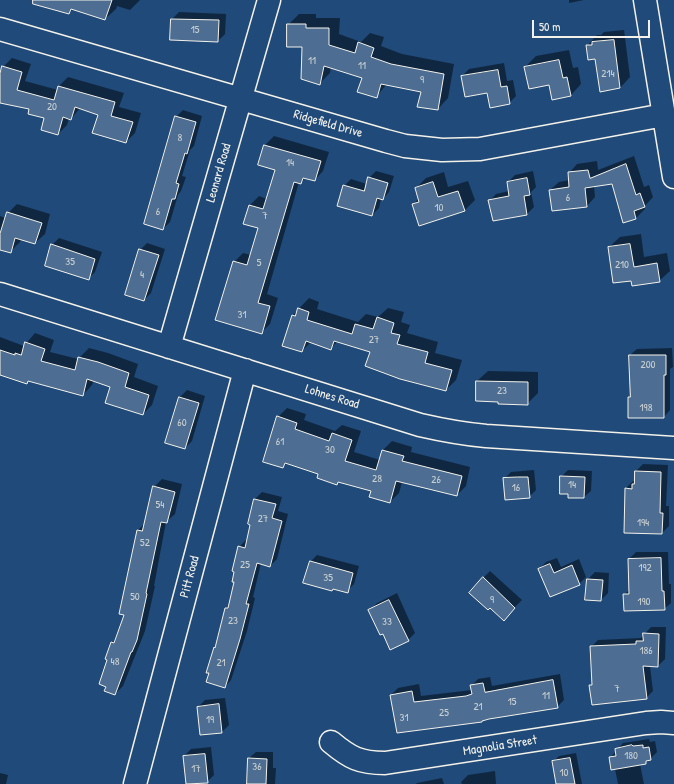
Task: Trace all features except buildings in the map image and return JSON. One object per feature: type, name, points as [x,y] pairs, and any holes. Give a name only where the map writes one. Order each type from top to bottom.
[{"type":"street","name":"Leonard Road","points":[[169,347],[269,0]]},
{"type":"street","points":[[645,0],[673,167]]},
{"type":"street","name":"Ridgefield Drive","points":[[0,29],[405,146],[442,150],[461,150],[500,146],[664,116]]},
{"type":"street","name":"Lohnes Road","points":[[0,294],[420,425],[456,433],[486,436],[674,448]]},
{"type":"street","name":"Pitt Road","points":[[135,784],[245,370]]},
{"type":"street","name":"Magnolia Street","points":[[331,742],[362,762],[385,763],[646,723],[674,723]]}]
